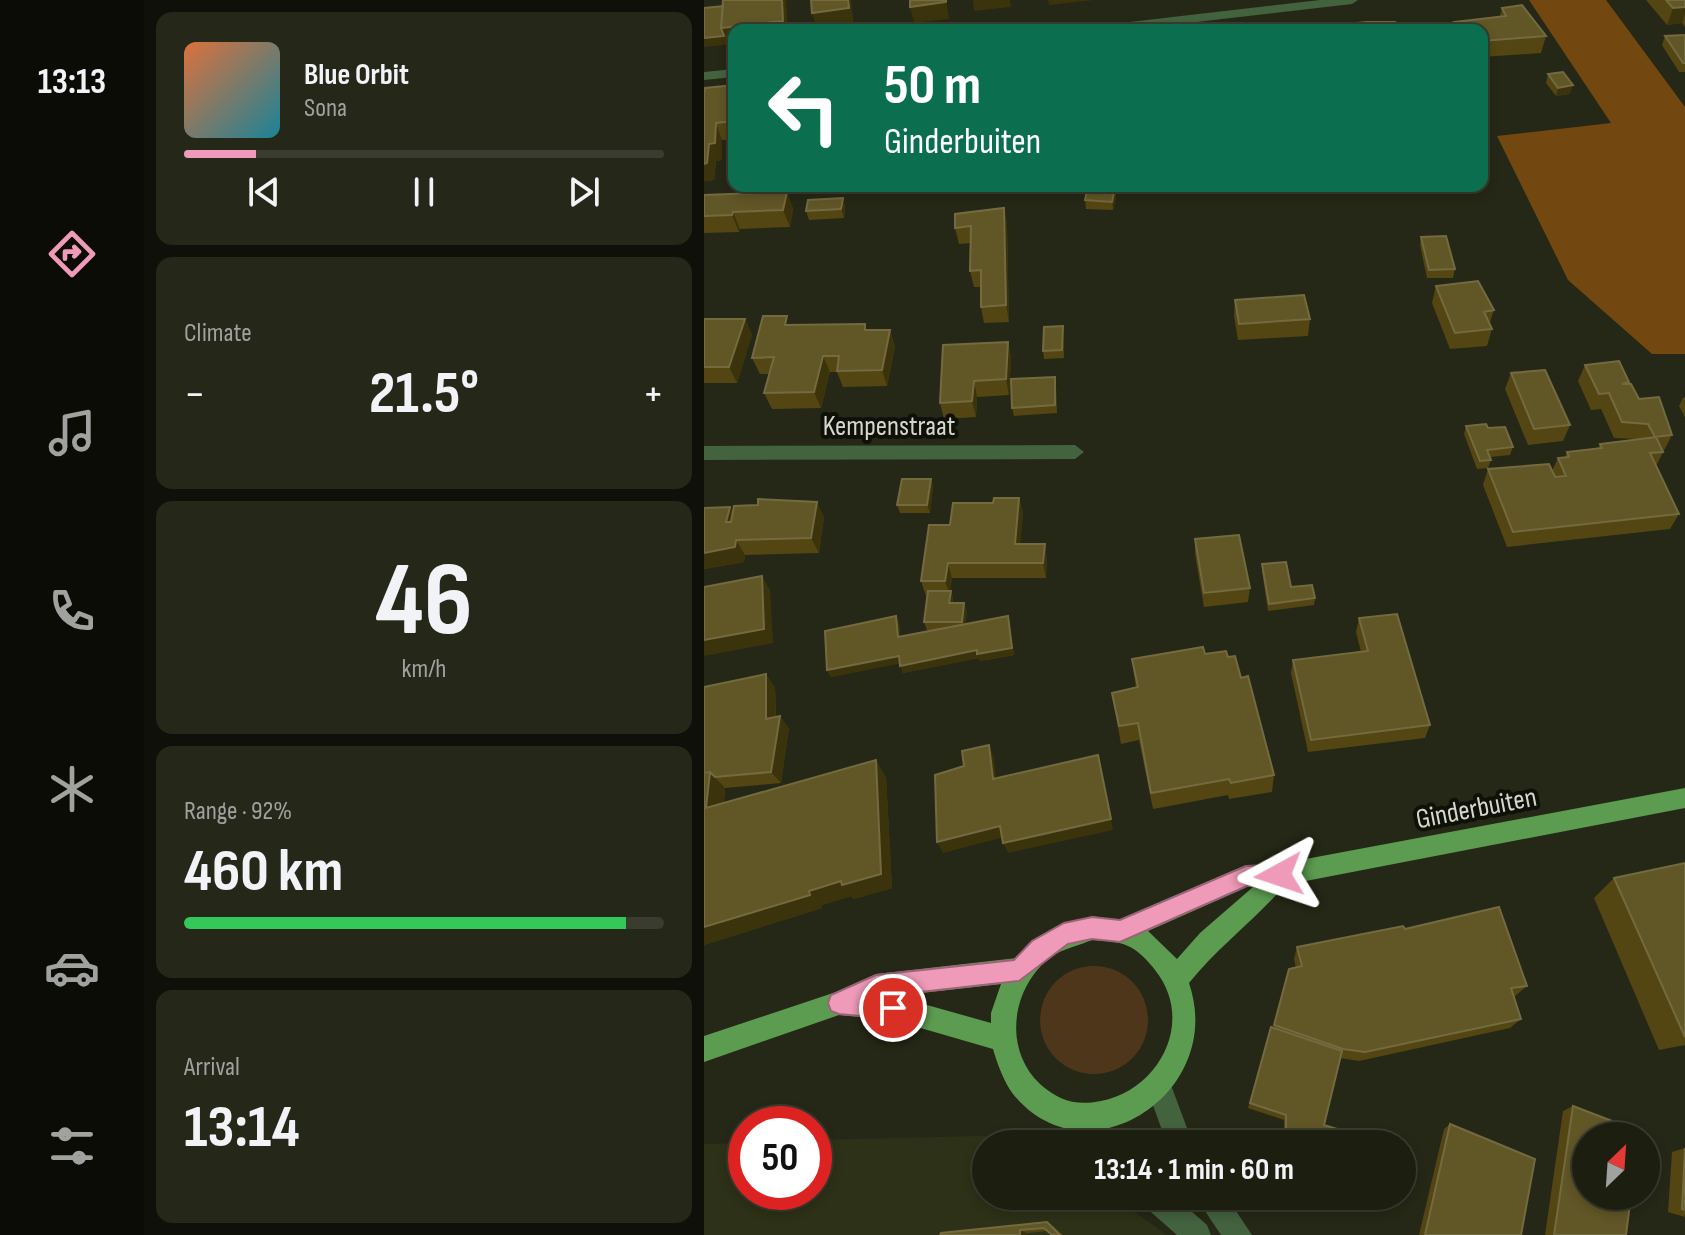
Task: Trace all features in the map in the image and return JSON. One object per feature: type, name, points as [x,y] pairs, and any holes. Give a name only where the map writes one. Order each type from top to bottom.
[{"type":"main road","name":"Ginderbuiten","points":[[1120,931],[1246,876],[1279,875],[1685,798]]},
{"type":"main road","points":[[1176,979],[1208,941],[1253,904],[1279,875]]},
{"type":"main road","name":"Ginderbuiten","points":[[1092,928],[1120,931],[1153,949],[1176,979],[1183,1005],[1183,1033],[1175,1061],[1159,1086],[1137,1104],[1112,1115],[1084,1119],[1054,1111],[1028,1094],[1010,1070],[1002,1039],[1002,1016],[1019,970],[1039,949],[1064,934],[1092,928]]},
{"type":"main road","points":[[704,1049],[839,1003],[876,986],[1019,970]]},
{"type":"main road","points":[[839,1003],[893,1008],[1002,1039]]},
{"type":"street","points":[[1146,24],[1352,0]]},
{"type":"street","points":[[704,76],[728,74]]},
{"type":"street","name":"Kempenstraat","points":[[704,453],[1075,452]]},
{"type":"street","points":[[1159,1086],[1175,1130]]},
{"type":"street","points":[[1084,1119],[1094,1130]]},
{"type":"street","points":[[1169,1210],[1197,1235]]},
{"type":"street","points":[[1219,1210],[1238,1235]]},
{"type":"shaded area","points":[[1529,0],[1606,0],[1685,107],[1685,354],[1652,354],[1568,280],[1497,136],[1611,123]]},
{"type":"shaded area","points":[[1094,966],[1115,970],[1132,982],[1144,999],[1148,1020],[1144,1041],[1132,1058],[1115,1070],[1094,1074],[1073,1070],[1056,1058],[1044,1041],[1040,1020],[1044,999],[1056,982],[1073,970]]},
{"type":"shaded area","points":[[972,1136],[972,1210],[1132,1210],[1167,1235],[704,1235],[704,1144],[728,1143],[728,1210],[832,1210],[832,1140]]},
{"type":"building","points":[[723,0],[782,0],[783,21],[728,24],[728,27],[721,28]]},
{"type":"building","points":[[811,0],[848,0],[849,8],[812,13]]},
{"type":"building","points":[[910,0],[946,0],[946,2],[910,7]]},
{"type":"building","points":[[1666,0],[1685,0],[1685,7],[1673,8]]},
{"type":"building","points":[[1522,5],[1546,36],[1488,41],[1488,24],[1454,22],[1506,16],[1502,8]]},
{"type":"building","points":[[723,6],[721,28],[724,36],[704,38],[704,8]]},
{"type":"building","points":[[1395,22],[1396,24],[1346,24]]},
{"type":"building","points":[[1685,35],[1685,63],[1683,63],[1665,36]]},
{"type":"building","points":[[1563,72],[1573,85],[1558,88],[1548,74]]},
{"type":"building","points":[[728,86],[728,122],[716,123],[715,143],[709,144],[707,163],[704,164],[704,93],[705,88]]},
{"type":"building","points":[[787,192],[783,210],[704,216],[704,195]]},
{"type":"building","points":[[1087,192],[1114,192],[1112,202],[1085,200]]},
{"type":"building","points":[[843,198],[841,209],[806,211],[808,200]]},
{"type":"building","points":[[1004,208],[1006,305],[981,307],[981,270],[970,271],[971,226],[955,228],[955,214]]},
{"type":"building","points":[[1446,236],[1455,269],[1429,270],[1421,237]]},
{"type":"building","points":[[1478,281],[1494,310],[1484,312],[1492,329],[1455,333],[1436,286]]},
{"type":"building","points":[[1304,295],[1310,319],[1239,324],[1235,300]]},
{"type":"building","points":[[763,316],[787,316],[785,325],[865,324],[865,330],[890,330],[882,370],[837,371],[839,356],[823,356],[814,392],[764,393],[774,357],[752,358]]},
{"type":"building","points":[[704,319],[745,319],[729,367],[704,367]]},
{"type":"building","points":[[1063,326],[1062,350],[1043,351],[1044,327]]},
{"type":"building","points":[[1008,342],[1006,379],[974,381],[972,401],[940,403],[943,345]]},
{"type":"building","points":[[1619,361],[1629,382],[1622,384],[1631,384],[1639,399],[1659,397],[1672,435],[1655,437],[1648,424],[1622,422],[1609,393],[1599,394],[1585,365]]},
{"type":"building","points":[[1545,370],[1570,425],[1534,429],[1511,373]]},
{"type":"building","points":[[1055,377],[1055,405],[1012,408],[1011,379]]},
{"type":"building","points":[[1486,424],[1488,428],[1505,427],[1513,447],[1487,450],[1491,460],[1480,461],[1466,426]]},
{"type":"building","points":[[1656,437],[1663,452],[1650,453],[1679,514],[1513,532],[1488,469],[1549,464],[1555,477],[1566,476],[1558,458],[1569,457],[1567,452],[1602,448],[1600,444]]},
{"type":"building","points":[[902,479],[931,479],[927,505],[897,505]]},
{"type":"building","points":[[994,498],[1019,498],[1015,544],[1045,544],[1043,563],[948,563],[945,581],[921,581],[929,525],[950,525],[953,503],[993,503]]},
{"type":"building","points":[[758,499],[817,502],[811,538],[736,540],[735,547],[704,553],[704,508],[730,507],[726,522],[731,522],[734,506],[758,505]]},
{"type":"building","points":[[1239,535],[1250,588],[1204,593],[1195,539]]},
{"type":"building","points":[[1286,562],[1291,587],[1312,585],[1315,598],[1269,604],[1262,564]]},
{"type":"building","points":[[762,576],[764,629],[704,640],[704,587]]},
{"type":"building","points":[[928,591],[951,591],[949,603],[964,603],[962,622],[924,622]]},
{"type":"building","points":[[1397,614],[1430,725],[1311,740],[1293,660],[1368,651],[1359,618]]},
{"type":"building","points":[[896,616],[898,637],[1008,616],[1012,648],[977,654],[977,650],[900,666],[899,656],[827,670],[825,631]]},
{"type":"building","points":[[1203,647],[1205,654],[1226,651],[1228,657],[1235,656],[1241,678],[1248,676],[1274,775],[1231,783],[1229,779],[1151,793],[1138,723],[1119,726],[1112,693],[1138,687],[1132,659]]},
{"type":"building","points":[[766,674],[766,719],[780,716],[771,772],[715,777],[710,772],[704,773],[704,687]]},
{"type":"building","points":[[989,745],[993,779],[1098,755],[1111,819],[1003,843],[1000,826],[937,842],[935,775],[964,766],[962,751]]},
{"type":"building","points":[[876,760],[881,874],[842,885],[841,881],[809,891],[810,895],[704,927],[704,773],[710,772],[706,808]]},
{"type":"building","points":[[1685,863],[1685,1037],[1614,878]]},
{"type":"building","points":[[1499,907],[1527,986],[1511,988],[1521,1019],[1365,1052],[1343,1049],[1274,1025],[1289,969],[1302,966],[1297,947],[1403,926],[1405,929]]},
{"type":"building","points":[[1271,1027],[1342,1051],[1324,1125],[1340,1130],[1286,1130],[1286,1115],[1250,1103]]},
{"type":"building","points":[[1573,1106],[1615,1122],[1572,1122],[1572,1210],[1629,1210],[1626,1235],[1554,1235]]},
{"type":"building","points":[[1450,1124],[1535,1159],[1521,1235],[1425,1235]]},
{"type":"building","points":[[1685,1148],[1685,1210],[1682,1209]]},
{"type":"building","points":[[1047,1222],[1060,1235],[1052,1235],[1044,1228],[1020,1230],[1020,1235],[940,1235],[941,1233]]},
{"type":"route","points":[[893,1008],[839,1003],[876,986],[1019,970],[1039,949],[1064,934],[1092,928],[1120,931],[1246,876],[1279,875]]}]
